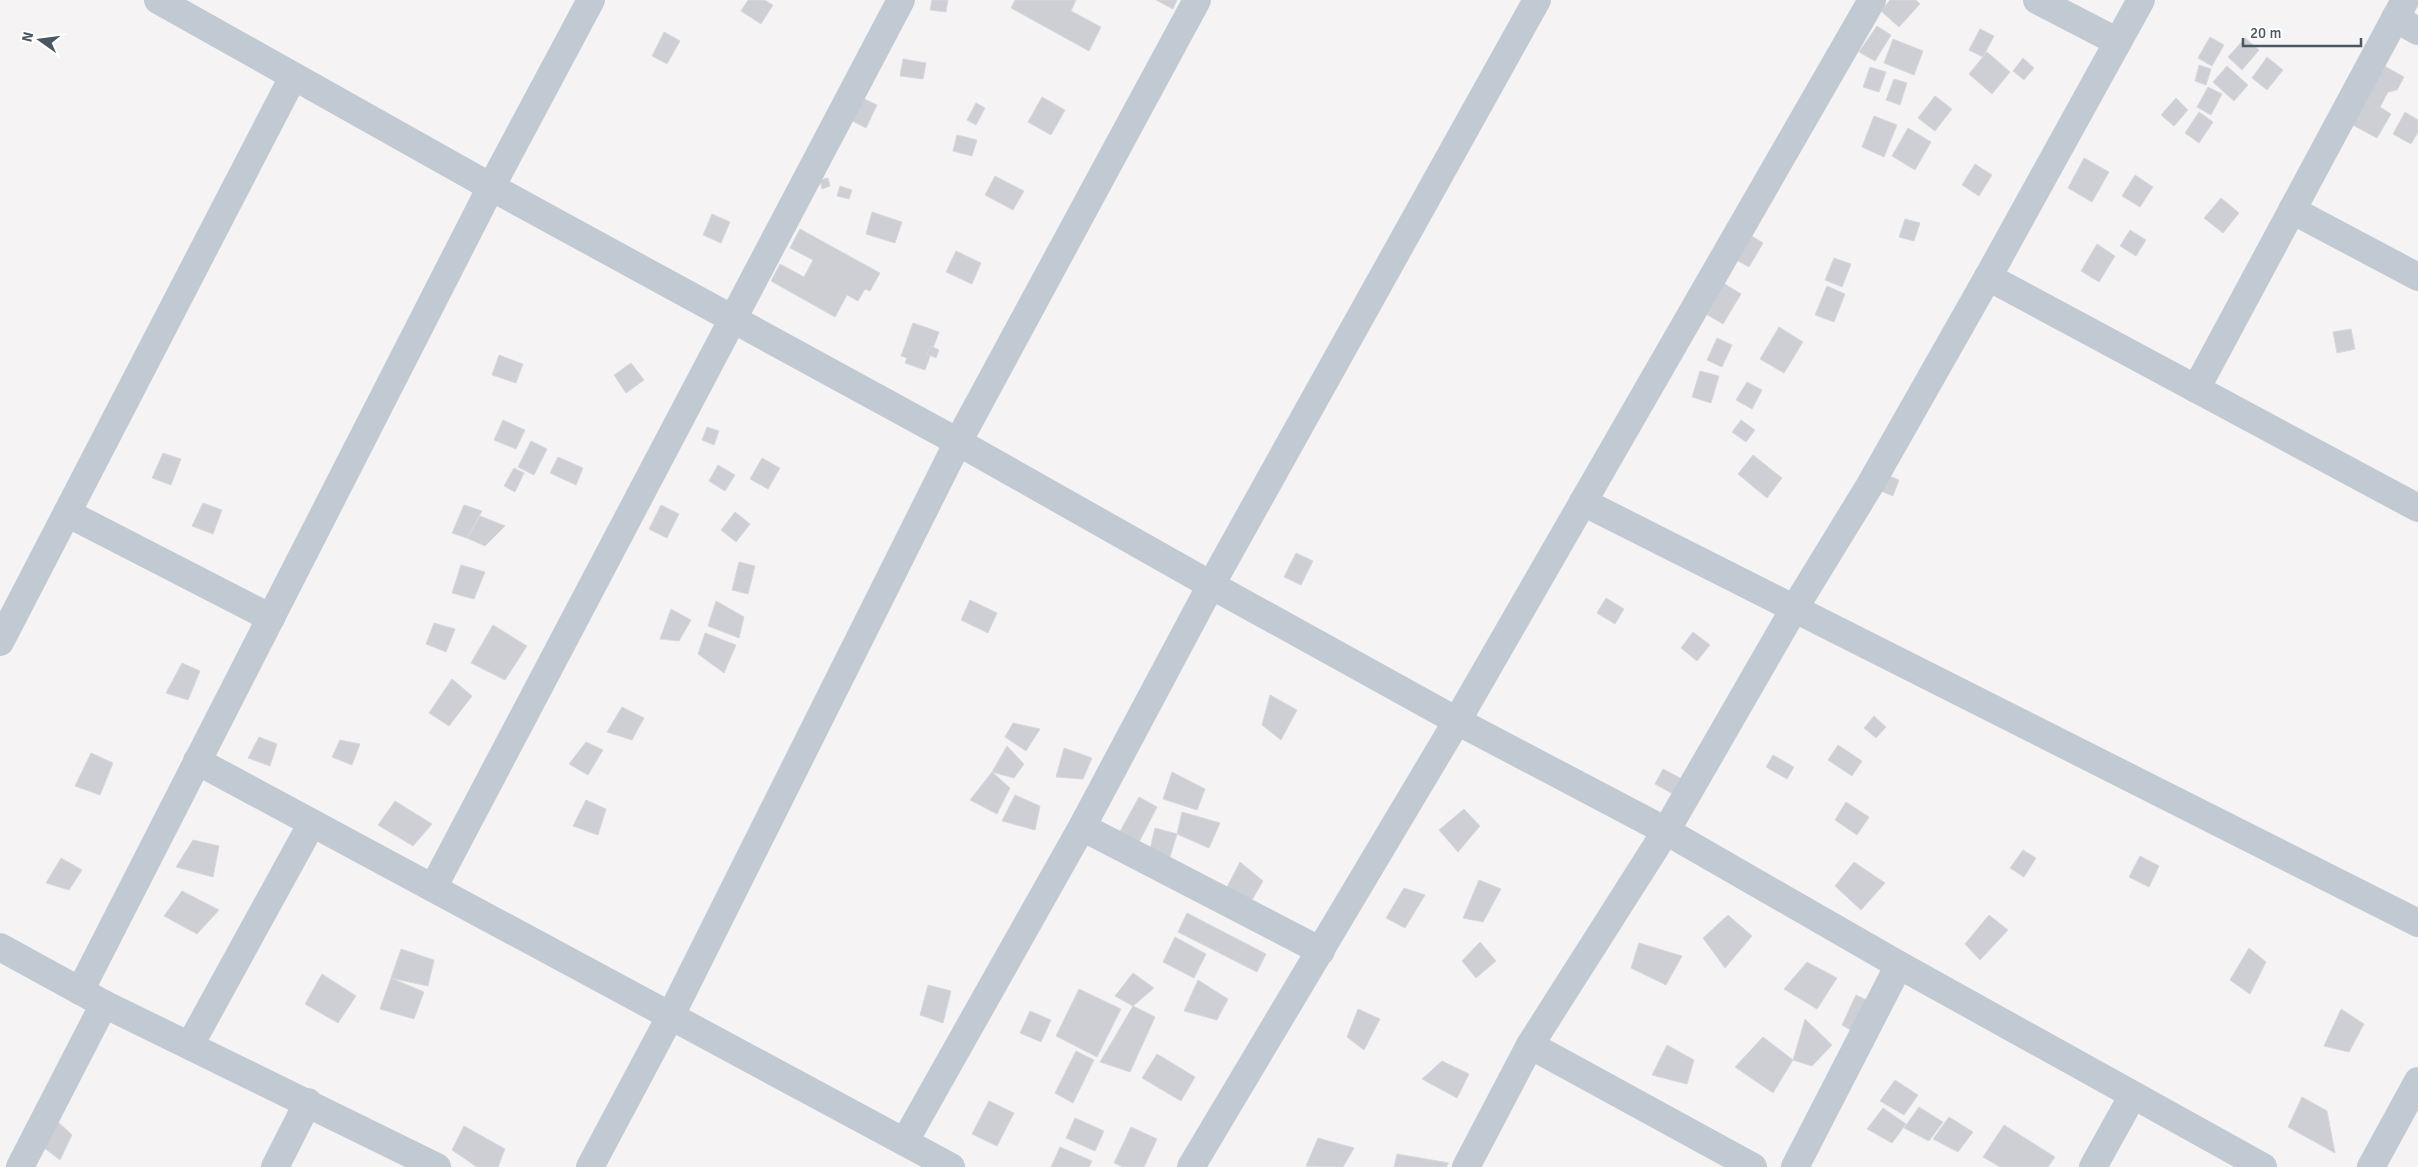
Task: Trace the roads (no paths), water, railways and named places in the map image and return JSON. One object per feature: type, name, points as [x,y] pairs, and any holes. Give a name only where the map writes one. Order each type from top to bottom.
[{"type":"street","points":[[158,0],[491,187],[958,442],[1211,586],[1457,721],[1666,831],[1899,965],[2263,1167]]},
{"type":"street","points":[[80,991],[491,187],[591,0]]},
{"type":"street","points":[[433,888],[901,0]]},
{"type":"street","points":[[590,1167],[670,1017],[958,442],[1197,0]]},
{"type":"street","points":[[905,1141],[1082,827],[1211,586],[1537,0]]},
{"type":"street","points":[[1191,1167],[1457,721],[1872,0]]},
{"type":"street","points":[[2037,0],[2118,42]]},
{"type":"street","points":[[1466,1167],[1530,1045],[1666,831],[1794,609],[1870,485],[1988,277],[2141,0]]},
{"type":"street","points":[[2196,389],[2292,210],[2406,17]]},
{"type":"street","points":[[0,642],[293,77]]},
{"type":"street","points":[[2292,210],[2418,277]]},
{"type":"street","points":[[1988,277],[2418,508]]},
{"type":"street","points":[[1583,502],[2418,924]]},
{"type":"street","points":[[67,513],[271,618]]},
{"type":"street","points":[[198,761],[951,1167]]},
{"type":"street","points":[[190,1045],[312,823]]},
{"type":"street","points":[[1082,827],[1320,950]]},
{"type":"street","points":[[0,947],[104,1004],[308,1102],[437,1167]]},
{"type":"street","points":[[1795,1167],[1899,965]]},
{"type":"street","points":[[20,1167],[104,1004]]},
{"type":"street","points":[[1530,1045],[1753,1167]]},
{"type":"street","points":[[2372,1167],[2418,1081]]},
{"type":"street","points":[[2093,1167],[2133,1095]]},
{"type":"street","points":[[275,1167],[308,1102]]}]
